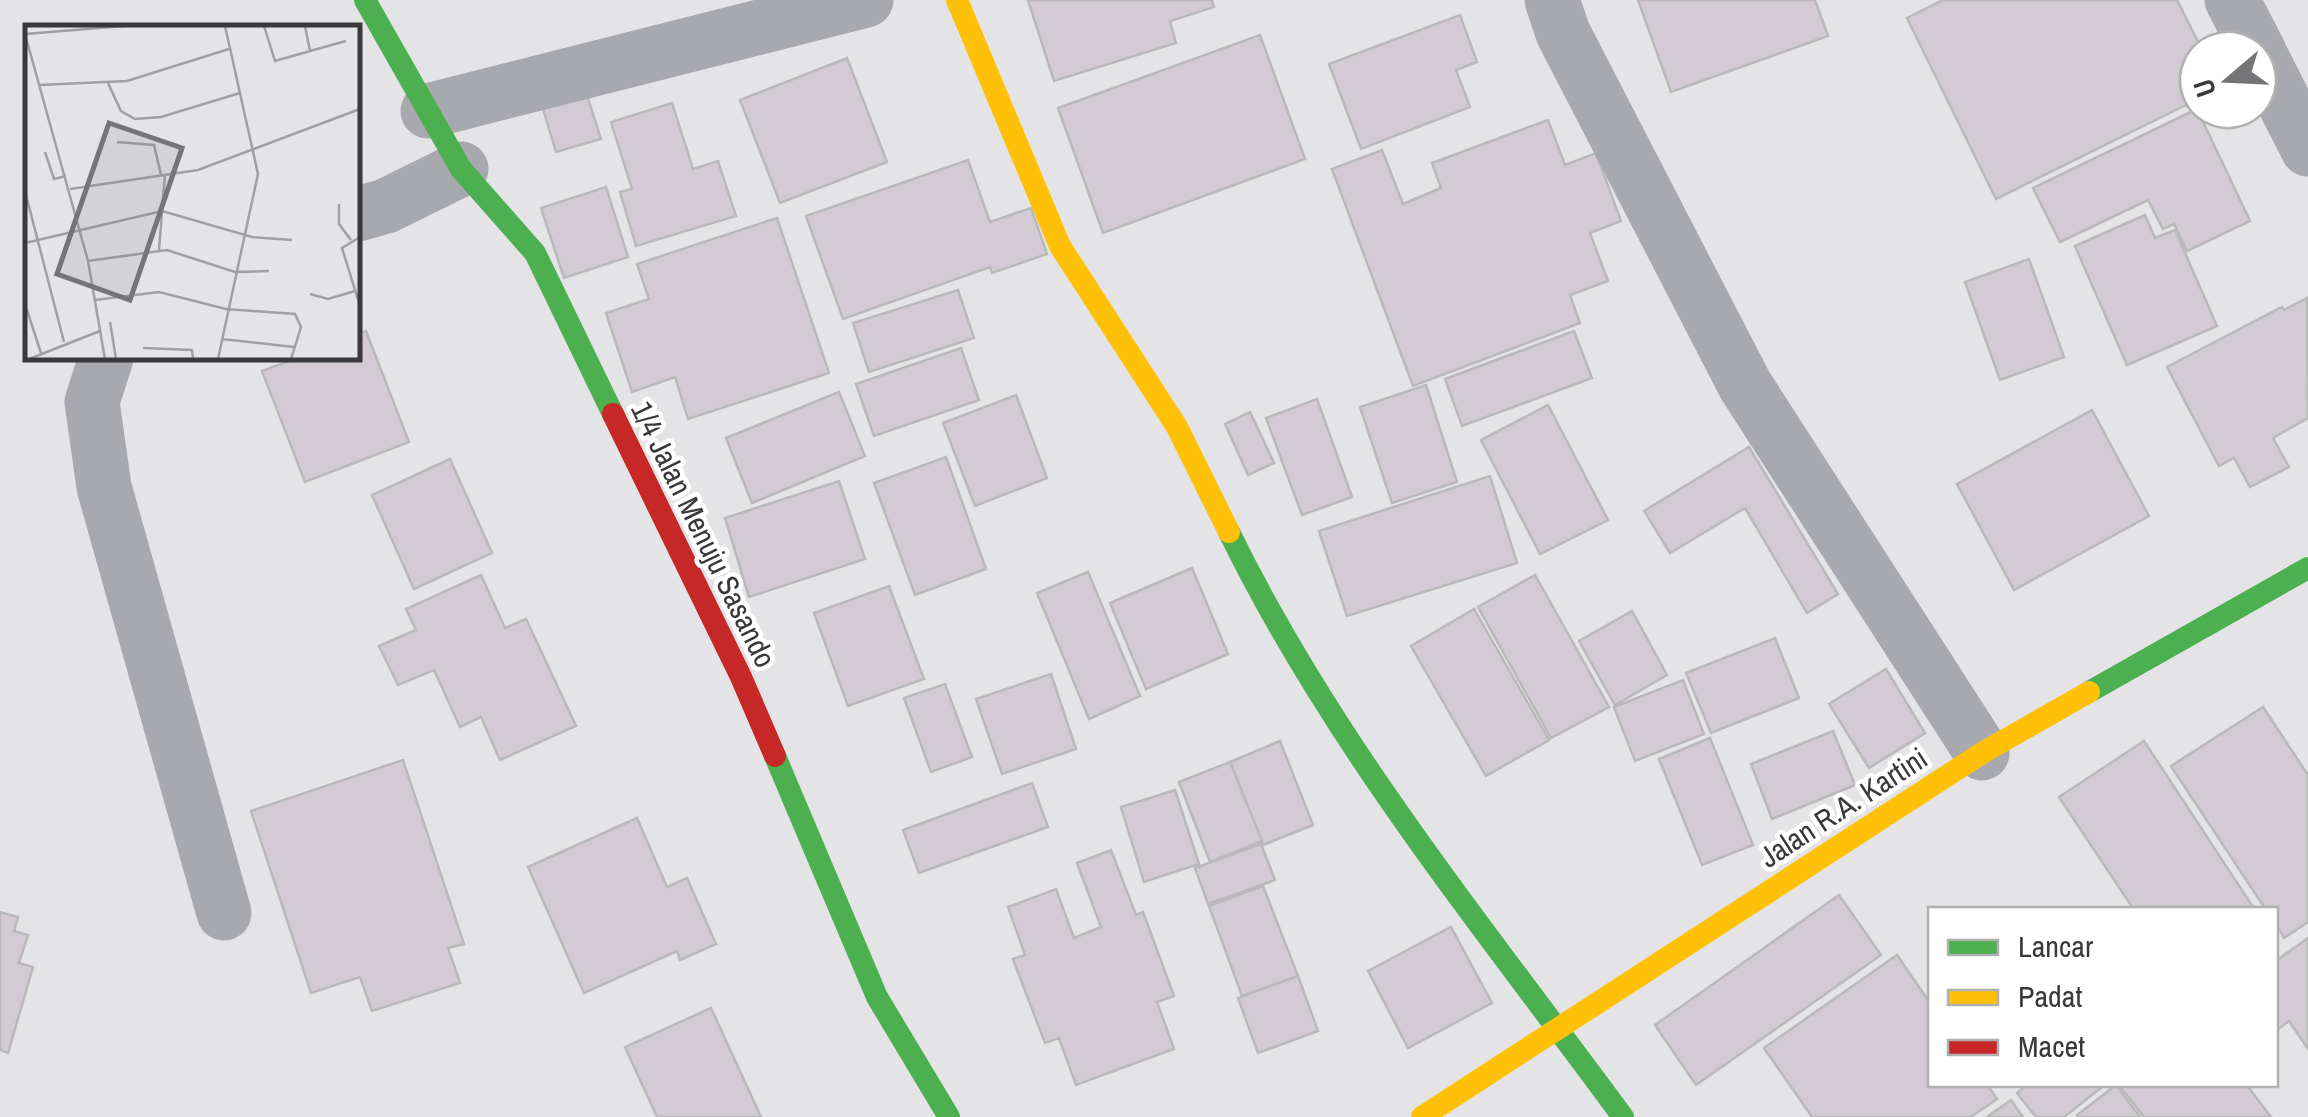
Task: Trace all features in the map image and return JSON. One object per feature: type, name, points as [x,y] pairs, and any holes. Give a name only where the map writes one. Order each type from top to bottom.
[{"type":"street","name":"1/4 Jalan Menuju Sasando","points":[[365,0],[461,169],[535,252],[741,677],[877,997],[949,1117]]},
{"type":"street","points":[[428,111],[866,0]]},
{"type":"street","points":[[957,0],[1060,246],[1178,427],[1257,590],[1357,754],[1623,1117]]},
{"type":"street","points":[[1552,0],[1563,33],[1744,385],[1982,753]]},
{"type":"street","points":[[2232,0],[2248,30]]},
{"type":"street","points":[[2278,90],[2308,149]]},
{"type":"street","points":[[360,213],[386,206],[461,169]]},
{"type":"street","points":[[105,360],[92,402],[104,487],[224,914]]},
{"type":"street","name":"Jalan R.A. Kartini","points":[[1422,1117],[1982,753],[2308,568]]},
{"type":"building","points":[[1028,0],[1212,0],[1214,7],[1170,21],[1176,43],[1054,81]]},
{"type":"building","points":[[1638,0],[1815,0],[1828,36],[1671,92]]},
{"type":"building","points":[[1943,0],[2177,0],[2192,30],[2178,30],[2178,109],[1996,199],[1907,18]]},
{"type":"building","points":[[1460,15],[1477,62],[1456,70],[1470,107],[1361,149],[1329,64]]},
{"type":"building","points":[[1260,35],[1305,159],[1103,233],[1058,108]]},
{"type":"building","points":[[847,58],[887,162],[780,203],[740,100]]},
{"type":"building","points":[[587,95],[601,139],[556,152],[543,109]]},
{"type":"building","points":[[672,103],[693,169],[718,161],[736,216],[636,246],[620,192],[632,189],[611,122]]},
{"type":"building","points":[[2178,118],[2178,130],[2207,130],[2250,221],[2187,251],[2174,224],[2163,229],[2148,200],[2060,242],[2033,188]]},
{"type":"building","points":[[1548,120],[1565,165],[1596,153],[1621,221],[1590,233],[1608,281],[1570,295],[1580,323],[1413,386],[1332,169],[1382,150],[1403,204],[1441,188],[1432,163]]},
{"type":"building","points":[[968,160],[990,222],[1031,208],[1047,254],[992,273],[990,267],[843,319],[806,216]]},
{"type":"building","points":[[606,187],[628,257],[564,278],[541,208]]},
{"type":"building","points":[[2145,215],[2155,238],[2175,230],[2217,326],[2127,365],[2075,246]]},
{"type":"building","points":[[777,218],[829,373],[688,419],[675,377],[632,392],[606,313],[649,299],[637,264]]},
{"type":"building","points":[[2029,259],[2064,357],[2000,380],[1965,282]]},
{"type":"building","points":[[958,290],[974,338],[869,372],[853,323]]},
{"type":"building","points":[[2307,298],[2308,418],[2273,438],[2289,467],[2250,487],[2234,458],[2219,466],[2167,367]]},
{"type":"building","points":[[366,331],[409,442],[305,482],[262,371],[292,360],[360,360],[360,333]]},
{"type":"building","points":[[1574,331],[1592,378],[1462,426],[1445,379]]},
{"type":"building","points":[[961,348],[979,400],[874,436],[856,384]]},
{"type":"building","points":[[1426,385],[1457,482],[1392,503],[1360,407]]},
{"type":"building","points":[[839,392],[865,456],[752,503],[726,438]]},
{"type":"building","points":[[1016,395],[1047,478],[975,506],[943,423]]},
{"type":"building","points":[[1317,399],[1352,497],[1302,515],[1266,418]]},
{"type":"building","points":[[1548,405],[1608,520],[1540,554],[1481,440]]},
{"type":"building","points":[[2092,410],[2149,516],[2014,590],[1957,484]]},
{"type":"building","points":[[1250,412],[1274,463],[1248,475],[1225,424]]},
{"type":"building","points":[[1749,447],[1838,594],[1807,613],[1745,508],[1670,553],[1644,511]]},
{"type":"building","points":[[946,457],[986,569],[915,595],[874,483]]},
{"type":"building","points":[[450,459],[492,553],[414,589],[372,495]]},
{"type":"building","points":[[1490,476],[1517,563],[1347,616],[1319,531]]},
{"type":"building","points":[[839,481],[865,559],[749,597],[725,518]]},
{"type":"building","points":[[1192,568],[1228,654],[1146,689],[1110,603]]},
{"type":"building","points":[[1088,572],[1140,696],[1089,719],[1037,593]]},
{"type":"building","points":[[481,575],[505,628],[526,619],[576,726],[500,760],[481,717],[460,727],[434,670],[398,685],[379,646],[416,630],[406,609]]},
{"type":"building","points":[[1535,575],[1609,707],[1551,738],[1478,607]]},
{"type":"building","points":[[889,586],[924,679],[848,706],[814,613]]},
{"type":"building","points":[[1474,609],[1549,740],[1486,776],[1411,646]]},
{"type":"building","points":[[1632,611],[1667,675],[1615,705],[1579,641]]},
{"type":"building","points":[[1775,638],[1799,698],[1711,733],[1686,673]]},
{"type":"building","points":[[1886,669],[1925,733],[1869,768],[1829,704]]},
{"type":"building","points":[[1051,674],[1076,749],[1002,774],[976,699]]},
{"type":"building","points":[[1683,680],[1704,734],[1635,761],[1614,707]]},
{"type":"building","points":[[945,684],[972,757],[931,772],[904,698]]},
{"type":"building","points":[[2263,707],[2308,775],[2308,922],[2284,938],[2278,928],[2278,907],[2264,907],[2171,766]]},
{"type":"building","points":[[1833,731],[1855,785],[1772,819],[1751,764]]},
{"type":"building","points":[[1710,738],[1753,845],[1702,865],[1659,759]]},
{"type":"building","points":[[1280,741],[1313,825],[1263,845],[1230,762]]},
{"type":"building","points":[[2144,741],[2253,907],[2132,907],[2059,797]]},
{"type":"building","points":[[403,760],[464,944],[448,948],[460,983],[372,1011],[360,977],[311,993],[251,811]]},
{"type":"building","points":[[1230,762],[1262,841],[1210,862],[1179,782]]},
{"type":"building","points":[[1032,783],[1048,827],[919,873],[903,830]]},
{"type":"building","points":[[1175,790],[1199,864],[1144,882],[1121,807]]},
{"type":"building","points":[[637,818],[667,887],[687,878],[716,944],[680,960],[677,951],[584,993],[528,867]]},
{"type":"building","points":[[1261,844],[1275,880],[1208,904],[1195,868]]},
{"type":"building","points":[[1111,850],[1136,915],[1143,912],[1174,996],[1157,1002],[1174,1049],[1076,1085],[1059,1038],[1045,1043],[1013,959],[1025,955],[1008,907],[1056,889],[1074,938],[1101,927],[1077,863]]},
{"type":"building","points":[[1263,886],[1298,976],[1242,996],[1209,906]]},
{"type":"building","points":[[1839,895],[1881,955],[1696,1085],[1655,1025]]},
{"type":"building","points":[[0,912],[18,917],[14,931],[28,935],[19,963],[33,967],[8,1053],[0,1050]]},
{"type":"building","points":[[1451,927],[1492,1003],[1408,1048],[1368,971]]},
{"type":"building","points":[[2308,938],[2308,1049],[2289,1021],[2278,1029],[2278,960]]},
{"type":"building","points":[[1897,955],[1928,1000],[1928,1087],[1989,1087],[1997,1099],[1971,1117],[1812,1117],[1764,1048]]},
{"type":"building","points":[[1298,976],[1318,1031],[1258,1053],[1238,998]]},
{"type":"building","points":[[711,1008],[761,1117],[657,1117],[625,1047]]},
{"type":"building","points":[[2024,1087],[2102,1087],[2064,1117],[2036,1117],[2017,1093]]},
{"type":"building","points":[[2118,1087],[2140,1117],[2079,1117]]},
{"type":"building","points":[[2120,1087],[2248,1087],[2271,1117],[2144,1117]]},
{"type":"building","points":[[2011,1100],[2023,1117],[1987,1117]]},
{"type":"traffic: fast","points":[[365,0],[461,169],[535,253],[613,414]]},
{"type":"traffic: fast","points":[[1229,532],[1314,686],[1362,760],[1623,1117]]},
{"type":"traffic: fast","points":[[2089,692],[2308,568]]},
{"type":"traffic: fast","points":[[775,756],[877,997],[949,1117]]},
{"type":"traffic: slow","points":[[957,0],[1060,246],[1177,427],[1229,532]]},
{"type":"traffic: slow","points":[[1422,1117],[1982,753],[2089,692]]},
{"type":"traffic: jam","points":[[613,414],[741,677],[775,756]]}]
